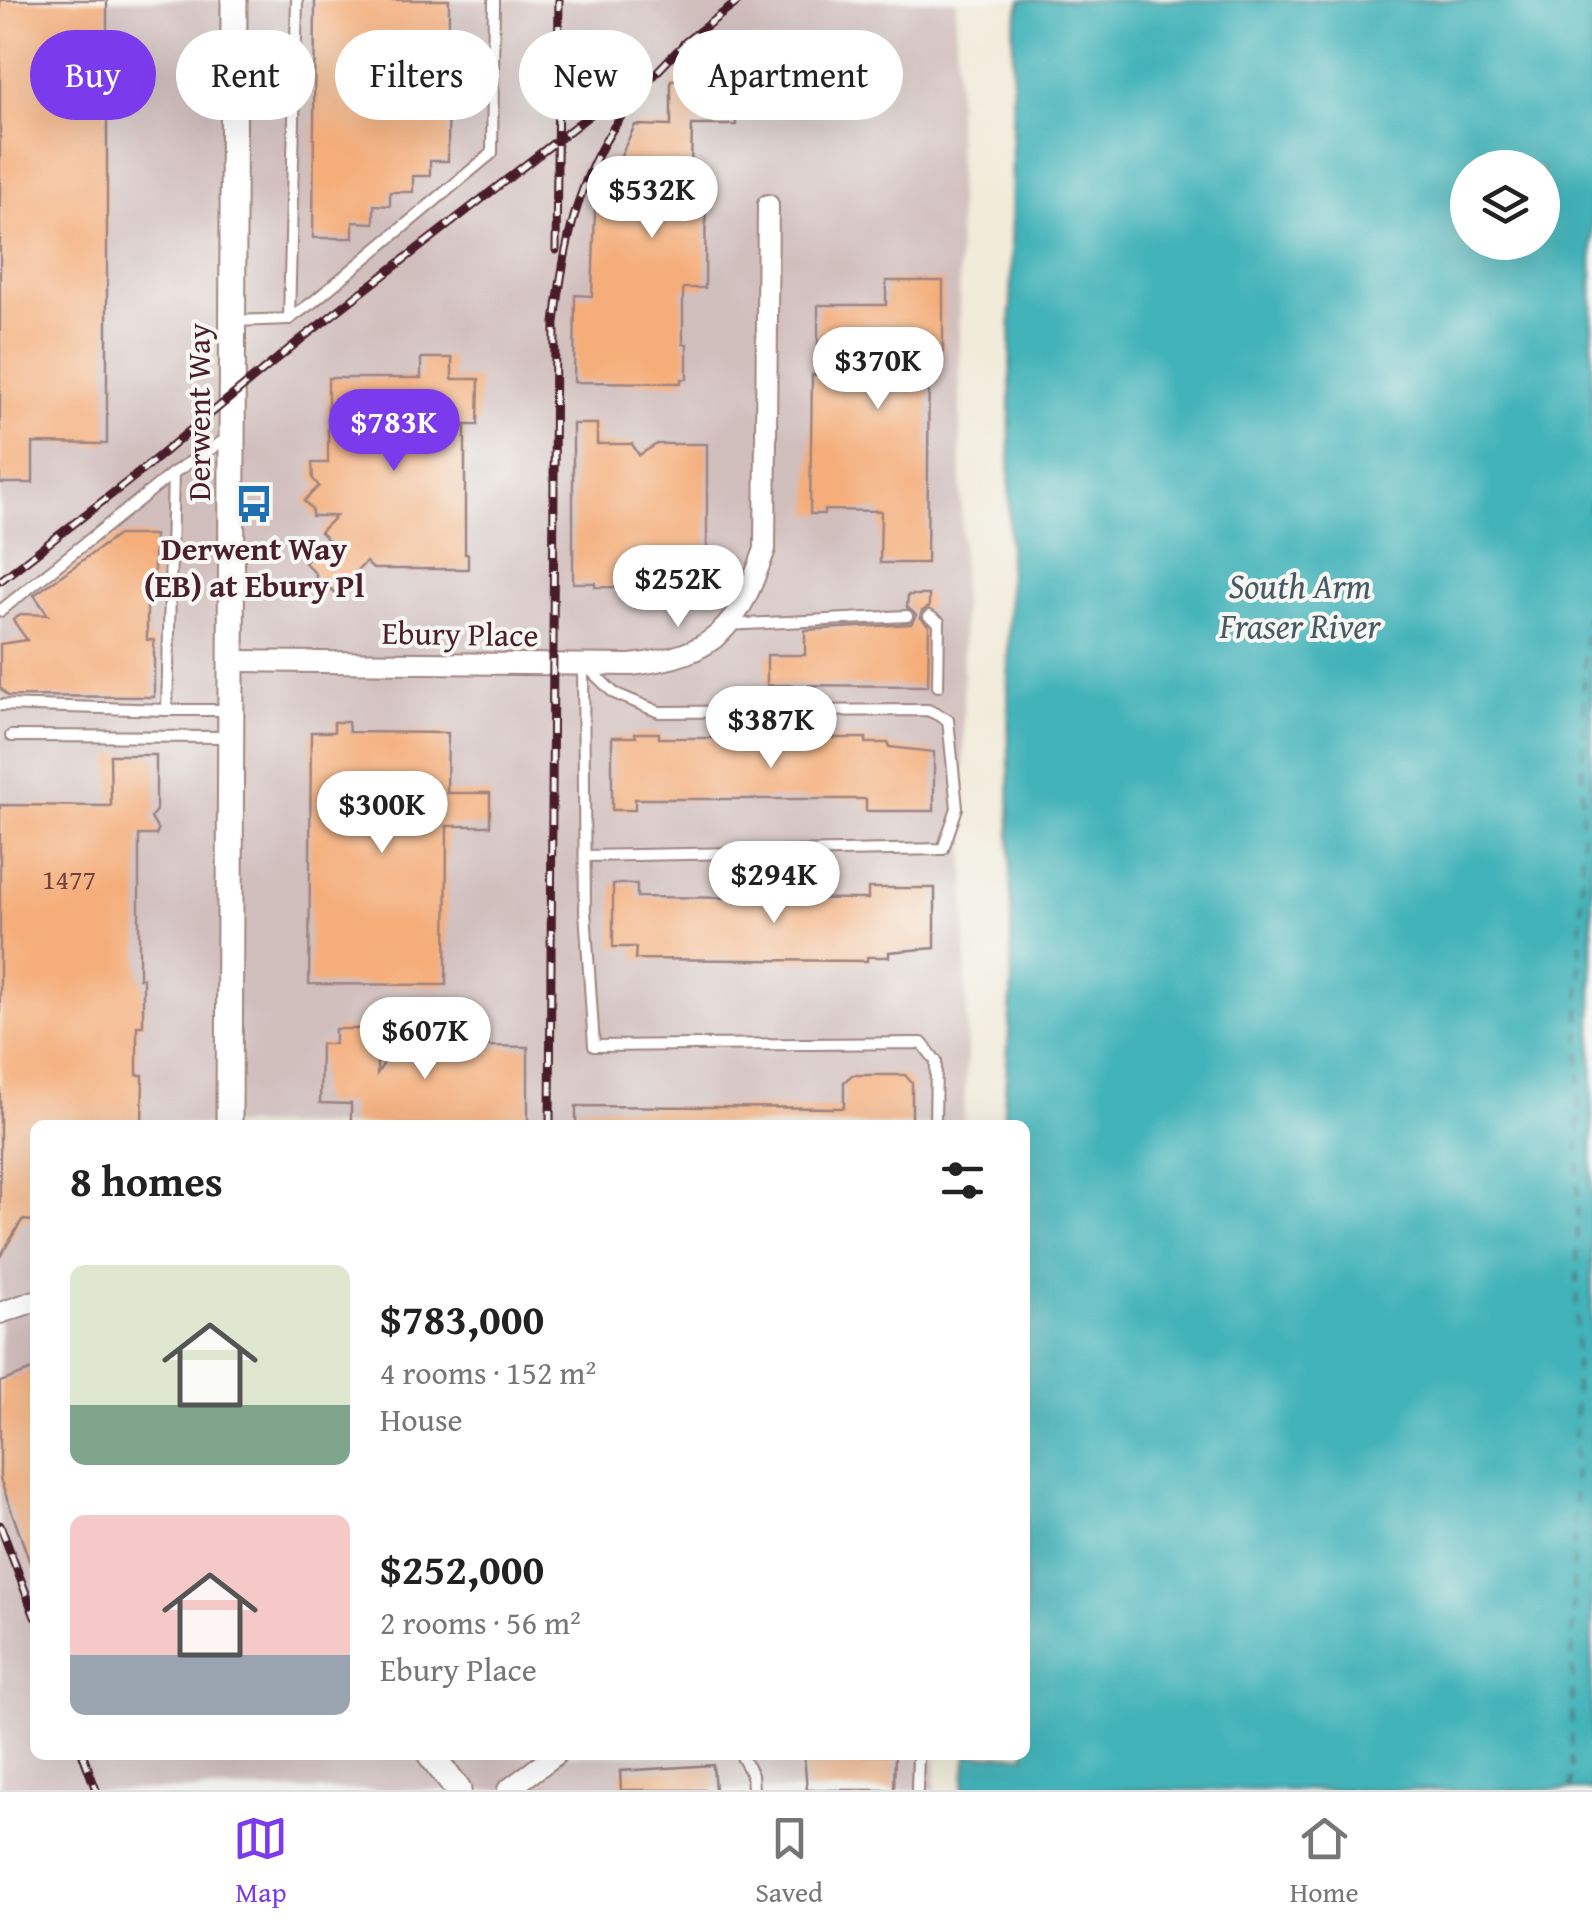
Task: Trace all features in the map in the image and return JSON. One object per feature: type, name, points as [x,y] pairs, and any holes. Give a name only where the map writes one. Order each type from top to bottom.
[{"type":"street","name":"Derwent Way","points":[[229,1120],[234,0]]},
{"type":"street","name":"Ebury Place","points":[[230,661],[632,665],[676,660],[716,638],[747,600],[765,549],[768,205]]},
{"type":"street","points":[[0,1313],[30,1303]]},
{"type":"street","points":[[436,1760],[458,1790]]},
{"type":"street","points":[[508,1790],[547,1760]]},
{"type":"lane","points":[[288,319],[297,0]]},
{"type":"lane","points":[[232,321],[288,319],[492,153],[494,0]]},
{"type":"lane","points":[[0,611],[173,472],[232,435]]},
{"type":"lane","points":[[167,710],[173,472]]},
{"type":"lane","points":[[726,626],[907,616]]},
{"type":"lane","points":[[929,616],[939,622],[938,686]]},
{"type":"lane","points":[[583,664],[584,856],[594,1046],[922,1043],[936,1061],[935,1120]]},
{"type":"lane","points":[[583,664],[614,694],[660,712],[928,710],[948,720],[957,808],[942,849],[584,856]]},
{"type":"lane","points":[[0,705],[230,710]]},
{"type":"lane","points":[[11,736],[230,737]]},
{"type":"lane","points":[[744,1760],[752,1775],[753,1790]]},
{"type":"lane","points":[[917,1790],[918,1760]]},
{"type":"shaded area","points":[[0,0],[956,0],[967,1054],[963,1120],[30,1120],[30,1760],[936,1760],[935,1790],[0,1790]]},
{"type":"water","name":"South Arm Fraser River","points":[[1021,0],[1592,0],[1592,1790],[963,1790],[966,1760],[1030,1760],[1030,1120],[1003,1120],[1012,985],[1008,679],[1013,31]]},
{"type":"building","points":[[0,0],[107,0],[107,30],[30,30],[30,120],[107,120],[107,444],[33,443],[33,483],[0,483]]},
{"type":"building","points":[[315,0],[449,0],[449,30],[335,30],[335,120],[448,120],[448,161],[430,161],[430,176],[413,176],[413,192],[390,192],[390,206],[374,205],[374,223],[353,222],[353,238],[313,238]]},
{"type":"building","points":[[671,80],[673,120],[736,120],[736,125],[692,125],[691,171],[706,172],[705,288],[683,288],[687,379],[681,379],[681,383],[574,382],[575,295],[592,296],[595,211],[635,125],[671,126]]},
{"type":"building","points":[[886,281],[943,281],[943,366],[929,366],[927,563],[880,563],[881,511],[824,510],[824,514],[810,514],[812,375],[818,375],[818,305],[886,305]]},
{"type":"building","points":[[421,358],[452,358],[452,379],[479,379],[478,425],[465,425],[468,569],[373,569],[366,562],[335,593],[323,581],[316,581],[316,574],[305,563],[312,548],[335,547],[320,532],[336,516],[312,516],[312,509],[304,501],[319,486],[313,479],[312,463],[328,463],[328,378],[421,378]]},
{"type":"building","points":[[573,424],[597,424],[597,444],[632,444],[639,455],[657,444],[707,444],[707,588],[595,587],[595,583],[573,583]]},
{"type":"building","points":[[118,535],[154,535],[154,590],[147,590],[147,640],[154,640],[154,697],[8,696],[0,688],[0,644],[27,640],[13,620],[21,614],[48,615],[34,595]]},
{"type":"building","points":[[908,595],[929,595],[929,607],[920,617],[929,626],[928,686],[767,685],[767,655],[805,655],[805,630],[911,624],[916,615],[907,607]]},
{"type":"building","points":[[334,722],[348,722],[349,732],[448,733],[447,793],[490,793],[490,826],[447,826],[446,985],[309,984],[311,732],[334,732]]},
{"type":"building","points":[[635,733],[659,733],[659,738],[866,738],[866,743],[889,743],[889,747],[934,752],[934,811],[866,811],[866,799],[635,799],[635,810],[612,810],[612,737],[636,737]]},
{"type":"building","points":[[110,755],[156,755],[156,810],[151,818],[158,830],[156,835],[139,835],[143,1026],[137,1026],[137,1075],[143,1075],[142,1120],[30,1120],[30,1221],[22,1220],[0,1257],[0,805],[111,806]]},
{"type":"building","points":[[613,884],[637,884],[637,897],[868,899],[868,888],[935,888],[935,948],[889,952],[889,957],[867,957],[867,961],[635,959],[636,947],[613,947]]},
{"type":"building","points":[[335,1029],[377,1029],[377,1074],[399,1039],[407,1046],[427,1046],[433,1040],[439,1046],[446,1040],[452,1046],[474,1046],[480,1040],[487,1046],[528,1047],[528,1120],[351,1120],[351,1104],[320,1103],[321,1044],[335,1044]]},
{"type":"building","points":[[852,1075],[905,1075],[912,1083],[912,1120],[576,1120],[576,1106],[844,1108],[844,1082]]},
{"type":"building","points":[[30,1371],[30,1563],[0,1479],[0,1382]]},
{"type":"building","points":[[804,1760],[895,1760],[894,1790],[807,1790]]},
{"type":"building","points":[[713,1765],[715,1790],[621,1790],[620,1771]]},
{"type":"ferry route","points":[[1571,1790],[1584,667],[1592,453]]},
{"type":"railway","points":[[556,250],[559,0]]},
{"type":"railway","points":[[701,30],[740,0]]},
{"type":"railway","points":[[550,1120],[555,323],[569,236],[593,164],[633,100],[673,56]]},
{"type":"railway","points":[[0,581],[300,340],[583,120]]},
{"type":"railway","points":[[0,1525],[30,1604]]},
{"type":"railway","points":[[85,1760],[96,1790]]},
{"type":"place","name":"Derwent Way (EB) at Ebury Pl","points":[[254,504]]}]
